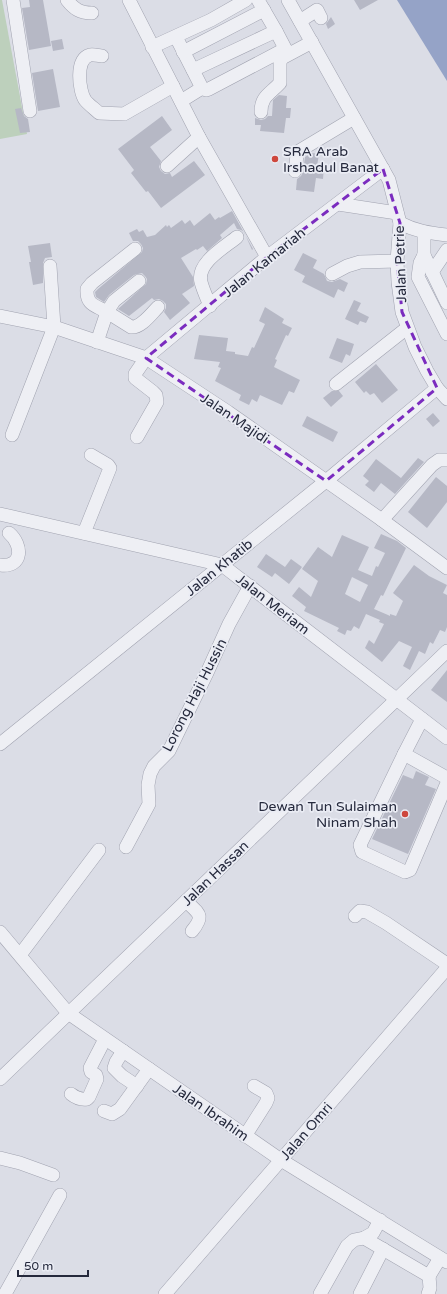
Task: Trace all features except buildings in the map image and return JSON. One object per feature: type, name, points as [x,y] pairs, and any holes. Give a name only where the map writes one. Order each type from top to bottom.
[{"type":"street","points":[[13,0],[30,111]]},
{"type":"street","points":[[68,0],[78,11],[92,13]]},
{"type":"street","points":[[129,0],[152,47],[200,137],[268,257]]},
{"type":"street","points":[[152,47],[176,37],[246,0]]},
{"type":"street","name":"Jalan Petrie","points":[[288,0],[388,180],[399,218],[397,261],[402,312],[415,347],[437,388],[447,399]]},
{"type":"street","points":[[183,52],[261,5],[286,52]]},
{"type":"street","points":[[300,21],[319,14]]},
{"type":"street","points":[[193,70],[276,31]]},
{"type":"street","points":[[176,37],[202,88]]},
{"type":"street","points":[[181,101],[202,88],[210,89],[286,52],[312,42]]},
{"type":"street","points":[[261,112],[261,104],[263,100],[280,83],[280,62],[286,52]]},
{"type":"street","points":[[102,56],[90,55],[82,60],[79,68],[85,100],[99,113],[124,114],[173,86]]},
{"type":"street","points":[[295,170],[299,150],[354,118]]},
{"type":"street","points":[[167,166],[200,137]]},
{"type":"street","name":"Jalan Kamariah","points":[[137,437],[157,402],[154,392],[135,378],[135,374],[146,358],[268,257],[383,169]]},
{"type":"street","points":[[338,204],[399,218],[409,228],[424,232],[447,235]]},
{"type":"street","points":[[424,232],[424,255],[447,303]]},
{"type":"street","points":[[210,306],[200,281],[201,272],[204,265],[215,254],[237,237]]},
{"type":"street","points":[[135,249],[87,288],[87,299],[131,327],[140,324],[158,307]]},
{"type":"street","points":[[432,272],[447,250]]},
{"type":"street","points":[[424,255],[420,263],[418,277],[447,334]]},
{"type":"street","points":[[332,274],[347,266],[360,262],[397,261]]},
{"type":"street","points":[[12,435],[54,327],[50,266]]},
{"type":"street","points":[[97,342],[107,312],[114,301],[139,281]]},
{"type":"street","name":"Jalan Majidi","points":[[0,316],[54,327],[146,358],[228,412],[382,520],[447,568]]},
{"type":"street","points":[[336,384],[407,328]]},
{"type":"street","name":"Jalan Khatib","points":[[0,744],[326,481],[437,388]]},
{"type":"street","points":[[84,533],[110,468],[108,465],[91,455]]},
{"type":"street","points":[[382,520],[432,465],[439,460],[447,460]]},
{"type":"street","name":"Jalan Meriam","points":[[0,514],[222,565],[447,738]]},
{"type":"street","points":[[0,565],[10,565],[16,560],[18,555],[15,540],[4,534],[14,517]]},
{"type":"street","name":"Lorong Haji Hussin","points":[[126,847],[149,804],[148,784],[150,774],[154,766],[169,751],[229,624],[250,586]]},
{"type":"street","name":"Jalan Hassan","points":[[0,1079],[447,651]]},
{"type":"street","points":[[422,719],[360,845],[362,852],[405,872],[410,870],[447,782]]},
{"type":"street","points":[[404,754],[447,778]]},
{"type":"street","points":[[20,955],[99,850]]},
{"type":"street","points":[[186,901],[199,914],[200,917],[199,922],[192,931]]},
{"type":"street","points":[[355,916],[360,911],[373,915],[447,964]]},
{"type":"street","name":"Jalan Ibrahim","points":[[0,932],[68,1013],[280,1160],[443,1260]]},
{"type":"street","name":"Jalan Omri","points":[[165,1294],[447,968]]},
{"type":"street","points":[[71,1094],[82,1099],[87,1099],[89,1097],[97,1079],[96,1075],[91,1072],[90,1068],[105,1039]]},
{"type":"street","points":[[123,1051],[114,1068],[122,1076],[137,1086]]},
{"type":"street","points":[[104,1111],[112,1114],[120,1109],[148,1069]]},
{"type":"street","points":[[245,1136],[268,1098],[266,1093],[254,1086]]},
{"type":"street","points":[[0,1158],[20,1162],[53,1175]]},
{"type":"street","points":[[5,1294],[60,1196]]},
{"type":"street","points":[[320,1294],[347,1246],[354,1240],[364,1238],[373,1233],[380,1220]]},
{"type":"street","points":[[364,1238],[429,1276]]},
{"type":"street","points":[[360,1294],[383,1249]]},
{"type":"street","points":[[428,1294],[430,1288],[429,1276],[443,1260]]},
{"type":"highlighted area","points":[[383,169],[400,223],[397,261],[402,312],[437,388],[326,481],[146,358],[267,257]]},
{"type":"green space","points":[[0,0],[2,0],[27,134],[0,139]]},
{"type":"water","points":[[397,0],[447,0],[447,81]]},
{"type":"place","name":"SRA Arab Irshadul Banat","points":[[275,159]]},
{"type":"place","name":"Dewan Tun Sulaiman Ninam Shah","points":[[405,814]]}]
